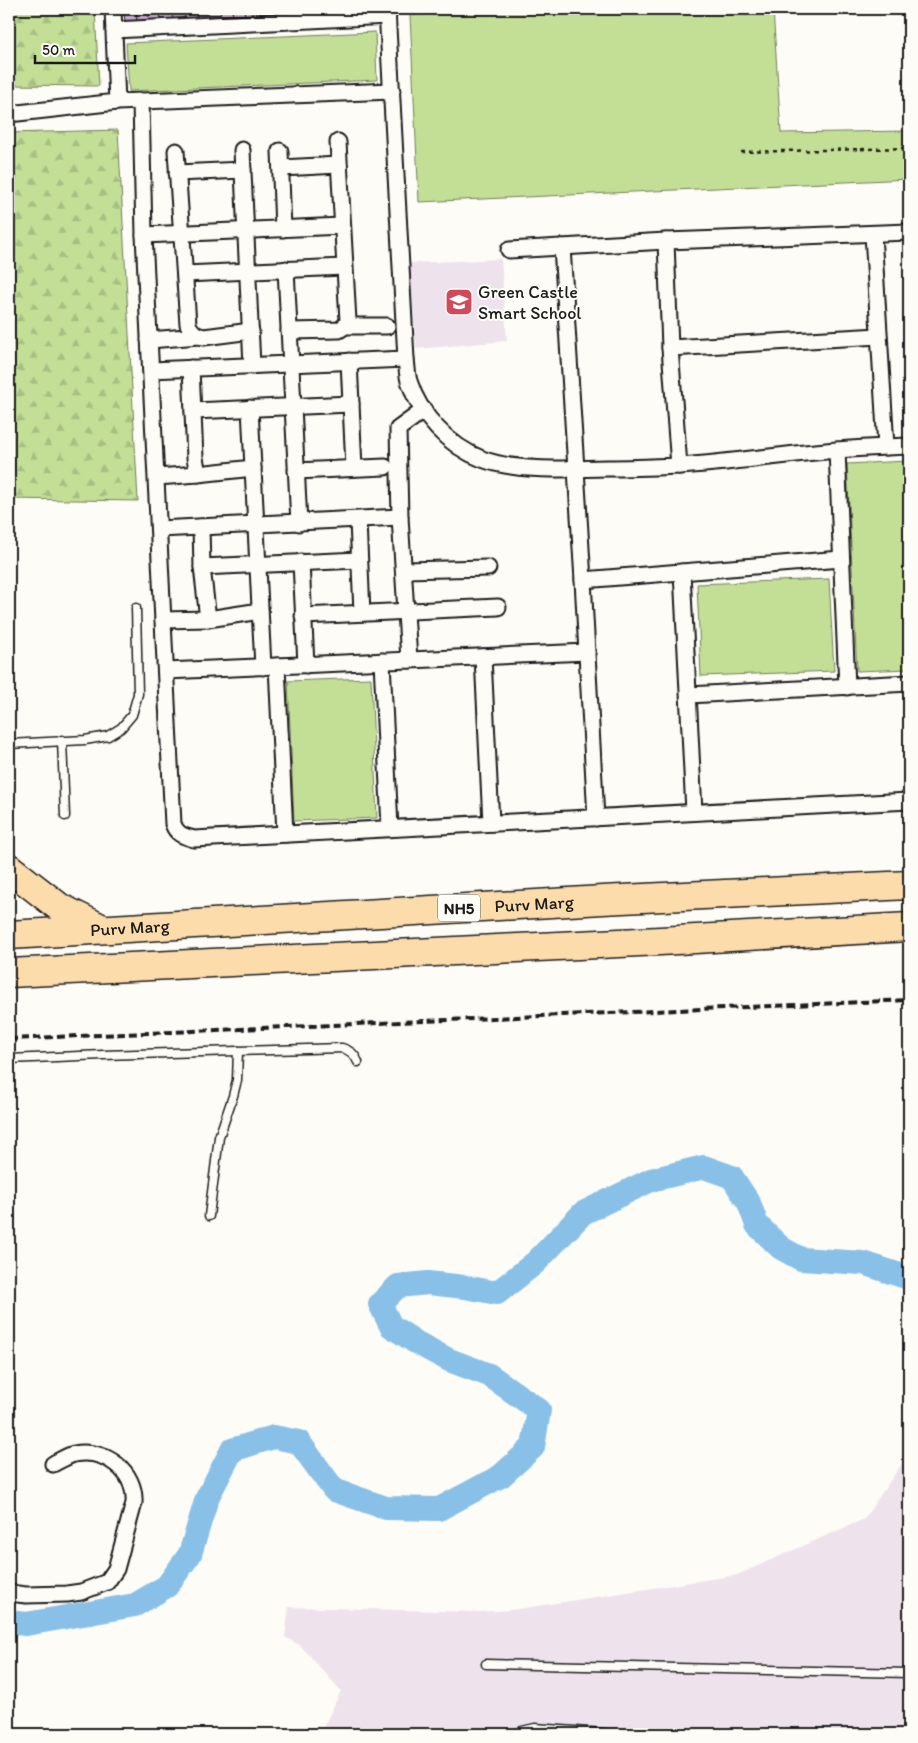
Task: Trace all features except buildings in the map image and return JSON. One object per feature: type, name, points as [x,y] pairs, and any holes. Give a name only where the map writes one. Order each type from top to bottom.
[{"type":"highway","points":[[9,868],[59,907],[102,928]]},
{"type":"highway","name":"Purv Marg","points":[[9,935],[592,900],[909,885]]},
{"type":"highway","points":[[9,973],[670,941],[909,927]]},
{"type":"street","points":[[113,9],[117,102]]},
{"type":"street","points":[[114,30],[327,14],[388,12],[406,359],[409,380],[415,395],[433,424],[445,437],[468,452],[505,466],[576,469],[680,466],[837,450],[909,446]]},
{"type":"street","points":[[9,114],[117,102],[392,91]]},
{"type":"street","points":[[140,101],[144,235],[173,824],[179,834],[194,839],[909,801]]},
{"type":"street","points":[[289,331],[339,330],[345,326],[348,320],[338,142]]},
{"type":"street","points":[[242,150],[252,366]]},
{"type":"street","points":[[176,151],[188,324],[190,329],[199,336]]},
{"type":"street","points":[[280,151],[284,228]]},
{"type":"street","points":[[281,168],[339,165]]},
{"type":"street","points":[[177,173],[243,170]]},
{"type":"street","points":[[144,235],[342,226]]},
{"type":"street","points":[[510,250],[909,232]]},
{"type":"street","points":[[873,234],[886,447]]},
{"type":"street","points":[[666,242],[670,348],[680,466]]},
{"type":"street","points":[[562,247],[596,818]]},
{"type":"street","points":[[185,274],[344,267]]},
{"type":"street","points":[[286,269],[299,523]]},
{"type":"street","points":[[345,326],[387,326]]},
{"type":"street","points":[[149,340],[204,337],[251,331]]},
{"type":"street","points":[[670,348],[879,336]]},
{"type":"street","points":[[151,370],[406,359]]},
{"type":"street","points":[[349,361],[354,468]]},
{"type":"street","points":[[191,368],[198,474]]},
{"type":"street","points":[[193,410],[350,404]]},
{"type":"street","points":[[250,408],[260,611],[270,666],[285,834]]},
{"type":"street","points":[[409,660],[400,517],[398,429],[424,410]]},
{"type":"street","points":[[837,450],[847,686]]},
{"type":"street","points":[[296,471],[384,467]]},
{"type":"street","points":[[156,477],[253,468]]},
{"type":"street","points":[[159,529],[400,517]]},
{"type":"street","points":[[358,520],[362,613]]},
{"type":"street","points":[[201,527],[202,567],[208,619]]},
{"type":"street","points":[[583,580],[841,559]]},
{"type":"street","points":[[202,567],[359,560]]},
{"type":"street","points":[[301,562],[306,665]]},
{"type":"street","points":[[404,570],[488,568]]},
{"type":"street","points":[[682,572],[694,812]]},
{"type":"street","points":[[303,616],[498,607]]},
{"type":"street","points":[[164,620],[208,619],[260,611]]},
{"type":"street","points":[[166,671],[587,652]]},
{"type":"street","points":[[483,657],[491,823]]},
{"type":"street","points":[[382,661],[390,828]]},
{"type":"street","points":[[689,695],[909,683]]},
{"type":"street","points":[[9,1593],[40,1595],[80,1592],[107,1582],[116,1569],[134,1503],[135,1495],[131,1480],[118,1466],[98,1455],[72,1455],[53,1464]]},
{"type":"lane","points":[[9,744],[85,740],[108,736],[121,728],[132,715],[138,694],[136,608]]},
{"type":"lane","points":[[62,740],[65,816]]},
{"type":"lane","points":[[9,1059],[103,1054],[342,1048],[356,1056],[358,1062]]},
{"type":"lane","points":[[210,1216],[220,1137],[237,1080],[238,1051]]},
{"type":"lane","points":[[486,1664],[909,1673]]},
{"type":"lane","points":[[518,1734],[535,1728],[615,1734]]},
{"type":"path","points":[[741,152],[909,148]]},
{"type":"shaded area","name":"Green Castle Smart School","points":[[501,259],[507,341],[416,349],[410,263]]},
{"type":"shaded area","points":[[905,1459],[909,1460],[909,1734],[320,1734],[341,1691],[301,1646],[285,1637],[289,1607],[477,1612],[512,1610],[737,1575],[864,1519]]},
{"type":"green space","points":[[9,9],[95,9],[99,86],[9,85]]},
{"type":"green space","points":[[539,9],[773,9],[781,133],[909,131],[909,179],[419,202],[410,15]]},
{"type":"green space","points":[[375,32],[377,80],[129,91],[126,43]]},
{"type":"green space","points":[[118,130],[138,501],[9,499],[9,133]]},
{"type":"green space","points":[[909,461],[909,669],[857,671],[847,464]]},
{"type":"green space","points":[[829,579],[834,671],[701,676],[697,584]]},
{"type":"green space","points":[[371,678],[377,818],[294,821],[288,681]]},
{"type":"waterway","points":[[9,1622],[26,1624],[135,1605],[167,1586],[190,1554],[207,1498],[232,1450],[274,1437],[299,1442],[334,1490],[386,1508],[439,1509],[501,1476],[533,1447],[539,1410],[489,1375],[449,1360],[417,1343],[391,1326],[380,1304],[398,1286],[428,1283],[497,1293],[536,1262],[583,1213],[651,1180],[704,1167],[732,1177],[749,1203],[757,1225],[781,1248],[801,1259],[863,1263],[909,1278]]},
{"type":"railway","points":[[9,1039],[909,1000]]},
{"type":"place","name":"Green Castle Smart School","points":[[459,302]]}]
